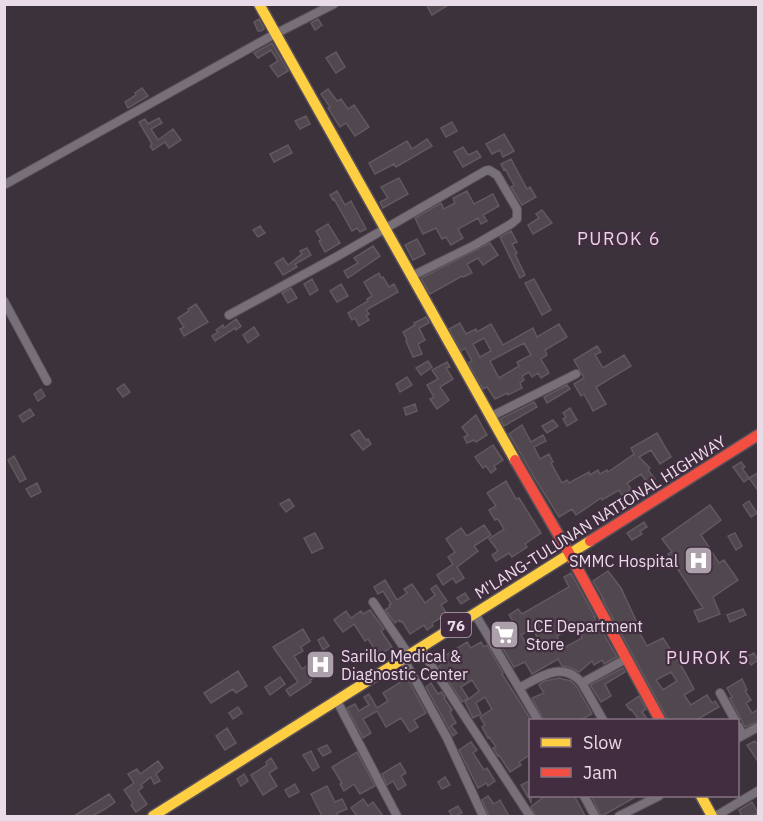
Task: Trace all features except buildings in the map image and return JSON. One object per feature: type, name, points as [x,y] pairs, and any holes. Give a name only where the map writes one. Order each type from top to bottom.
[{"type":"main road","points":[[260,4],[490,417],[569,553],[659,719]]},
{"type":"main road","name":"M'LANG-TULUNAN NATIONAL HIGHWAY","points":[[160,815],[337,700],[759,435]]},
{"type":"main road","points":[[702,797],[714,816]]},
{"type":"street","points":[[4,185],[275,34],[334,4]]},
{"type":"street","points":[[229,315],[336,257],[485,171],[489,170],[497,175],[517,209],[517,219],[473,246],[412,276]]},
{"type":"street","points":[[4,301],[47,381]]},
{"type":"street","points":[[490,417],[576,374]]},
{"type":"street","points":[[374,602],[406,657],[483,816]]},
{"type":"street","points":[[475,614],[537,719]]},
{"type":"street","points":[[420,648],[531,816]]},
{"type":"street","points":[[582,683],[626,659]]},
{"type":"street","points":[[519,688],[546,674],[567,672],[582,683],[602,719]]},
{"type":"street","points":[[720,693],[734,719]]},
{"type":"street","points":[[337,700],[397,816]]},
{"type":"street","points":[[740,737],[759,727]]},
{"type":"street","points":[[714,816],[759,791]]},
{"type":"street","points":[[585,797],[595,816]]},
{"type":"street","points":[[619,816],[647,798]]},
{"type":"traffic: slow","points":[[259,4],[515,460]]},
{"type":"traffic: slow","points":[[153,816],[590,541]]},
{"type":"traffic: slow","points":[[702,797],[712,816]]},
{"type":"traffic: jam","points":[[590,541],[758,435]]},
{"type":"traffic: jam","points":[[515,460],[569,553],[659,719]]},
{"type":"place","name":"SMMC Hospital","points":[[699,561]]},
{"type":"place","name":"LCE Department Store","points":[[505,635]]},
{"type":"place","name":"Sarillo Medical & Diagnostic Center","points":[[320,665]]},
{"type":"district","name":"PUROK 6","points":[[619,238]]},
{"type":"district","name":"PUROK 5","points":[[708,657]]}]
